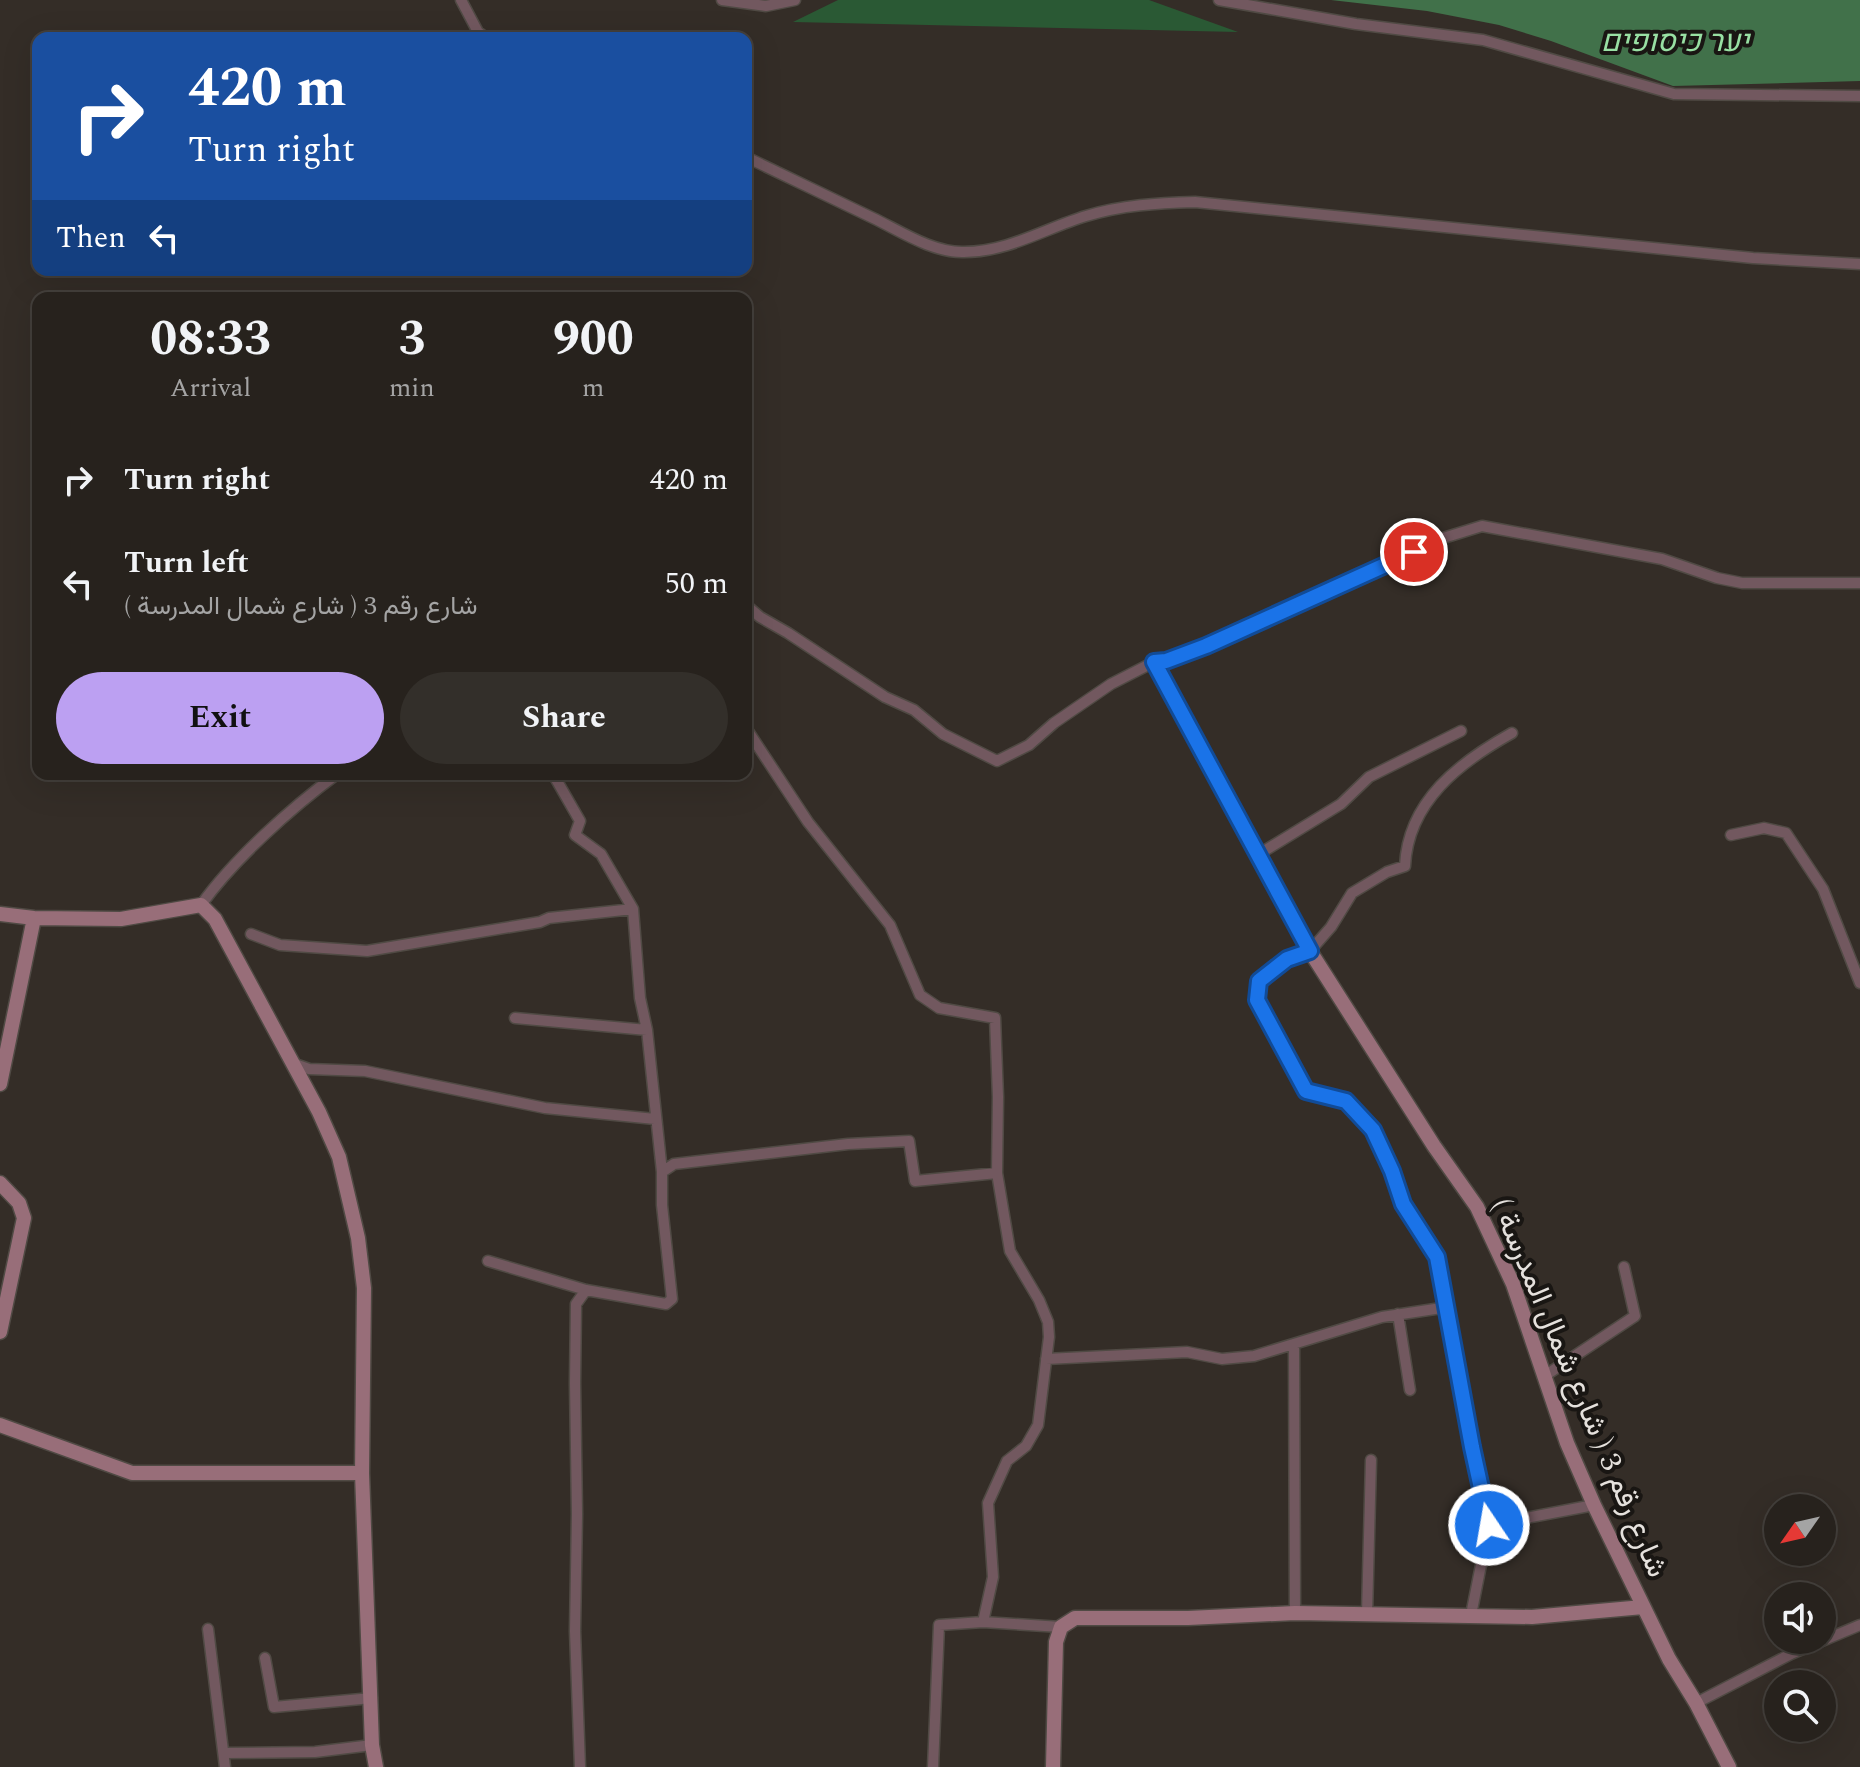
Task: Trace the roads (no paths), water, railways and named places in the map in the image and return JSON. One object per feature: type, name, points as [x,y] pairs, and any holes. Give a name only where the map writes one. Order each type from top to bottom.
[{"type":"street","points":[[461,0],[478,32]]},
{"type":"street","points":[[722,0],[766,6],[795,0]]},
{"type":"street","points":[[1219,0],[1356,24],[1483,40],[1674,94],[1860,96]]},
{"type":"street","points":[[752,160],[907,235],[941,249],[962,253],[1018,242],[1115,208],[1195,202],[1753,258],[1860,264]]},
{"type":"street","points":[[752,610],[885,697],[914,710],[943,734],[997,761],[1029,745],[1111,684],[1154,662],[1166,661],[1206,646],[1440,539],[1482,526],[1662,559],[1742,583],[1860,583]]},
{"type":"street","name":"شارع رقم 3 ( شارع شمال المدرسة )","points":[[1154,662],[1310,951],[1426,1134],[1477,1207],[1513,1284],[1567,1443],[1594,1505],[1669,1659],[1729,1767]]},
{"type":"street","points":[[1259,854],[1341,804],[1369,777],[1461,731]]},
{"type":"street","points":[[1471,1615],[1489,1525],[1437,1257],[1403,1204],[1373,1130],[1346,1101],[1306,1091],[1257,1000],[1259,981],[1287,959],[1310,951],[1331,927],[1352,893],[1387,872],[1405,866],[1412,830],[1437,788],[1471,758],[1512,733]]},
{"type":"street","points":[[752,737],[808,822],[890,925],[920,995],[939,1008],[995,1018],[997,1173],[1010,1251],[1039,1300],[1048,1322],[1049,1337],[1038,1425],[1026,1446],[1007,1461],[988,1503],[993,1577],[983,1622]]},
{"type":"street","points":[[0,914],[34,918],[121,919],[201,905],[234,865],[330,780]]},
{"type":"street","points":[[488,1261],[586,1290],[666,1304],[672,1299],[662,1205],[662,1172],[647,1030],[640,998],[633,909],[601,854],[575,835],[580,821],[556,780]]},
{"type":"street","points":[[1731,835],[1764,828],[1786,833],[1823,889],[1860,983]]},
{"type":"street","points":[[201,905],[215,919],[339,1157],[358,1238],[364,1288],[362,1473],[372,1745],[376,1767]]},
{"type":"street","points":[[251,934],[280,945],[367,951],[511,928],[549,918],[633,909]]},
{"type":"street","points":[[0,1084],[34,918]]},
{"type":"street","points":[[515,1018],[647,1030]]},
{"type":"street","points":[[292,1063],[309,1069],[365,1071],[545,1108],[655,1119]]},
{"type":"street","points":[[662,1172],[674,1164],[688,1162],[848,1144],[909,1141],[915,1181],[997,1173]]},
{"type":"street","points":[[0,1183],[19,1203],[24,1218],[0,1332]]},
{"type":"street","points":[[1543,1377],[1635,1316],[1624,1267]]},
{"type":"street","points":[[580,1767],[575,1631],[575,1336],[576,1304],[586,1290]]},
{"type":"street","points":[[1046,1359],[1187,1352],[1222,1359],[1254,1356],[1382,1317],[1448,1307]]},
{"type":"street","points":[[1398,1314],[1410,1390]]},
{"type":"street","points":[[1294,1344],[1295,1613]]},
{"type":"street","points":[[0,1425],[132,1473],[362,1473]]},
{"type":"street","points":[[1367,1614],[1371,1460]]},
{"type":"street","points":[[1489,1525],[1594,1505]]},
{"type":"street","points":[[933,1767],[939,1625],[983,1622],[1061,1627],[1075,1618],[1188,1618],[1295,1613],[1532,1617],[1643,1607]]},
{"type":"street","points":[[1696,1703],[1791,1654],[1860,1625]]},
{"type":"street","points":[[1053,1767],[1056,1642],[1061,1627]]},
{"type":"street","points":[[208,1629],[225,1767]]},
{"type":"street","points":[[265,1658],[274,1707],[372,1698]]},
{"type":"street","points":[[224,1753],[315,1752],[372,1745]]},
{"type":"park label","name":"יער כיסופים","points":[[1675,42]]}]
